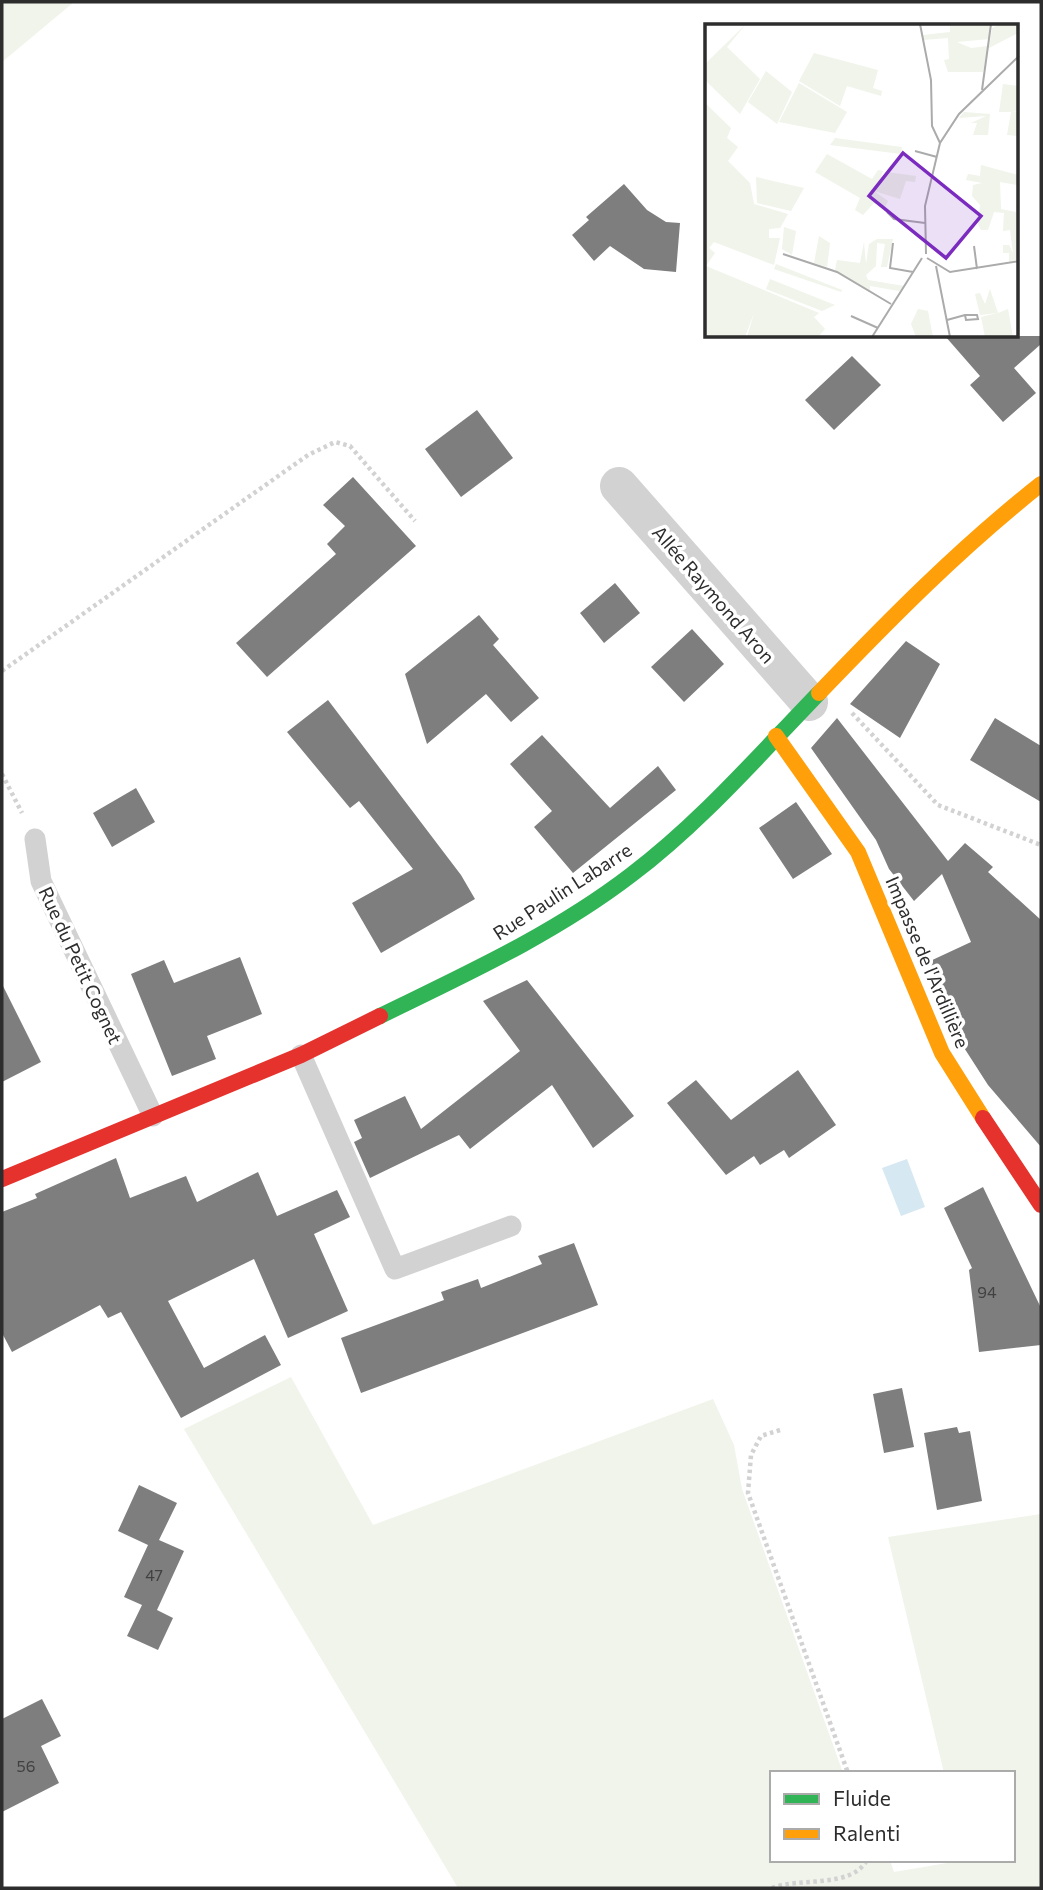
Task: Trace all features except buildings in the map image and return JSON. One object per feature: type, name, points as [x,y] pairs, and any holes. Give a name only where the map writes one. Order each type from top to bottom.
[{"type":"street","name":"Rue Paulin Labarre","points":[[2,1179],[301,1055],[523,946],[631,875],[722,793],[922,586],[983,530],[1041,484]]},
{"type":"street","name":"Allée Raymond Aron","points":[[619,486],[817,694]]},
{"type":"street","name":"Impasse de l'Ardillière","points":[[776,736],[858,852],[942,1053],[1030,1192],[1041,1205]]},
{"type":"lane","name":"Rue du Petit Cognet","points":[[34,839],[41,881],[153,1115]]},
{"type":"lane","points":[[301,1055],[395,1269],[511,1226]]},
{"type":"path","points":[[2,671],[308,455],[335,442],[349,446],[415,521]]},
{"type":"path","points":[[817,694],[938,805],[1041,845]]},
{"type":"path","points":[[2,774],[34,839]]},
{"type":"path","points":[[779,1430],[761,1436],[751,1455],[748,1493],[847,1771]]},
{"type":"path","points":[[772,1888],[786,1882],[854,1874],[865,1862]]},
{"type":"shaded area","points":[[2,2],[74,2],[2,62]]},
{"type":"shaded area","points":[[907,1159],[925,1207],[901,1216],[882,1168]]},
{"type":"shaded area","points":[[291,1377],[373,1525],[713,1399],[734,1445],[742,1489],[842,1771],[770,1771],[770,1862],[891,1862],[894,1872],[953,1862],[1015,1862],[1015,1771],[944,1771],[888,1537],[1041,1514],[1041,1888],[458,1888],[184,1429]]},
{"type":"traffic: fast","points":[[380,1016],[540,934],[631,875],[705,811],[819,693]]},
{"type":"traffic: slow","points":[[819,693],[926,585],[982,533],[1041,484]]},
{"type":"traffic: slow","points":[[776,736],[858,852],[942,1053],[983,1118]]},
{"type":"traffic: jam","points":[[2,1179],[301,1055],[380,1016]]},
{"type":"traffic: jam","points":[[983,1118],[1041,1205]]}]
